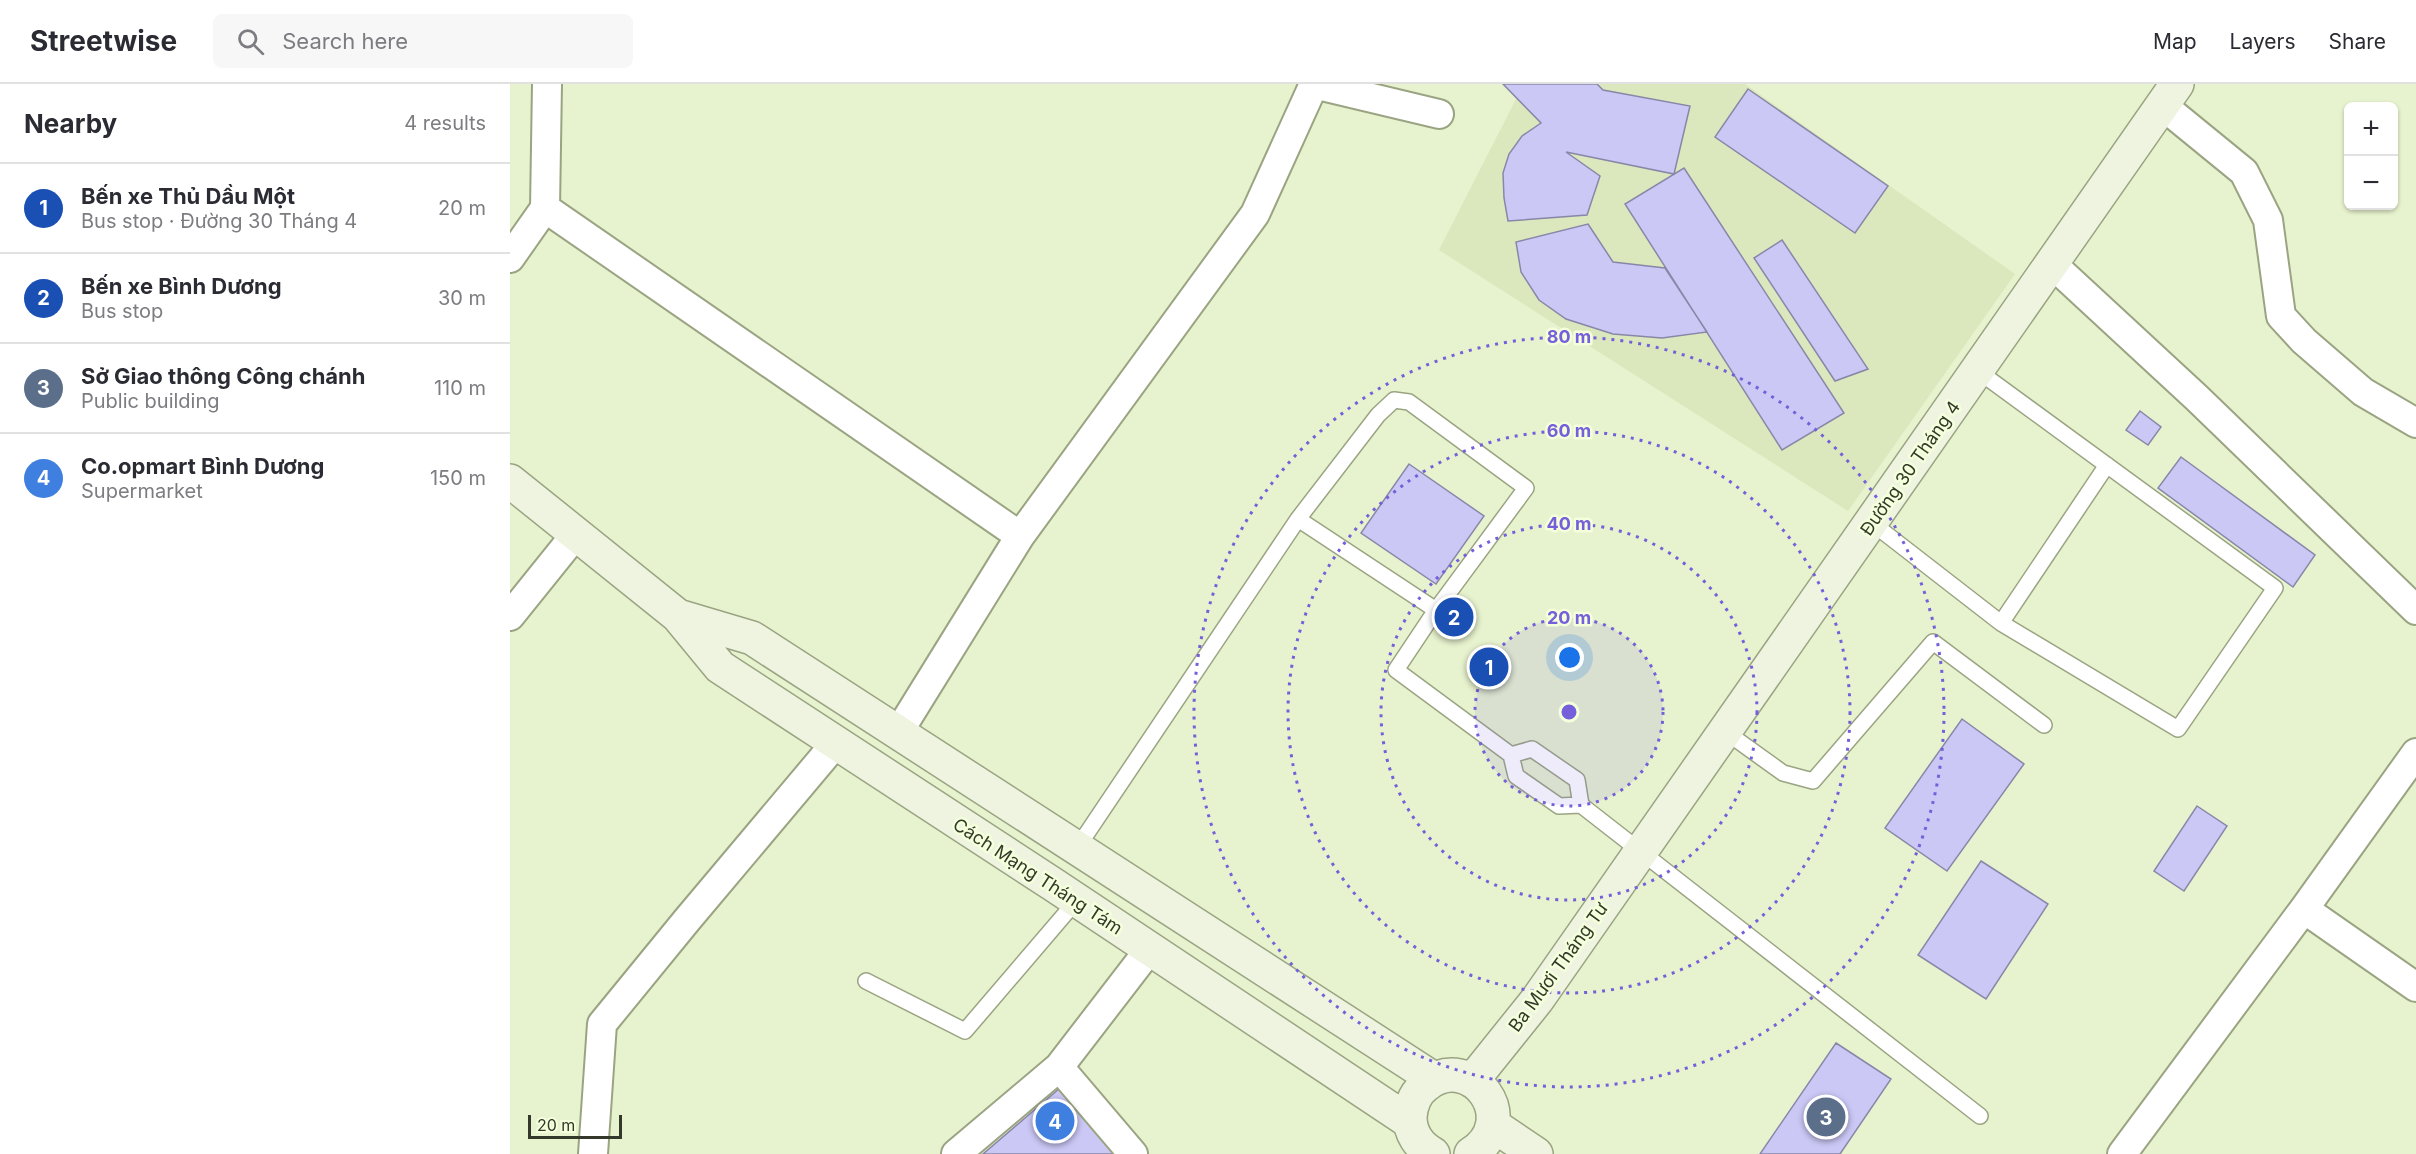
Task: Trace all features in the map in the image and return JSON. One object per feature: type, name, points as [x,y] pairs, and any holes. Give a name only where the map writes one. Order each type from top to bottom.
[{"type":"main road","name":"Đường 30 Tháng 4","points":[[1641,850],[1726,732],[2170,95]]},
{"type":"main road","name":"Cách Mạng Tháng Tám","points":[[510,481],[678,616],[720,668],[1077,900],[1410,1122]]},
{"type":"main road","name":"Cách Mạng Tháng Tám","points":[[678,616],[752,638],[1434,1079]]},
{"type":"main road","name":"Ba Mươi Tháng Tư","points":[[1472,1081],[1537,1000],[1641,850]]},
{"type":"main road","points":[[1433,1154],[1420,1145],[1414,1134],[1410,1122],[1411,1108],[1415,1096],[1424,1086],[1434,1079],[1454,1076],[1472,1081],[1483,1089],[1490,1100],[1493,1112],[1493,1125],[1489,1138],[1471,1154]]},
{"type":"main road","points":[[1493,1125],[1536,1154]]},
{"type":"street","points":[[510,258],[545,208],[547,84]]},
{"type":"street","points":[[898,733],[1020,536],[1255,214],[1313,84],[1439,114]]},
{"type":"street","points":[[2170,95],[2244,172],[2268,220],[2281,316],[2304,341],[2362,392],[2416,423]]},
{"type":"street","points":[[545,208],[1020,536]]},
{"type":"street","points":[[2051,263],[2197,398],[2416,610]]},
{"type":"street","points":[[510,616],[576,534]]},
{"type":"street","points":[[593,1154],[602,1024],[835,744]]},
{"type":"street","points":[[2122,1154],[2304,909],[2416,753]]},
{"type":"street","points":[[2304,909],[2416,987]]},
{"type":"street","points":[[956,1154],[1059,1067],[1149,950]]},
{"type":"street","points":[[1059,1067],[1133,1154]]},
{"type":"lane","points":[[1872,523],[2001,623],[2178,729],[2275,588],[1978,371]]},
{"type":"lane","points":[[1077,848],[1298,519],[1378,415],[1394,400],[1409,402],[1526,488],[1436,610],[1396,670],[1510,755],[1516,776],[1559,806],[1581,805],[1980,1116]]},
{"type":"lane","points":[[2001,623],[2107,465]]},
{"type":"lane","points":[[1298,519],[1436,610]]},
{"type":"lane","points":[[1726,732],[1783,773],[1813,782],[1933,642],[2044,725]]},
{"type":"lane","points":[[1510,755],[1532,749],[1577,780],[1581,805]]},
{"type":"lane","points":[[866,981],[965,1031],[1077,900]]},
{"type":"shaded area","points":[[1503,84],[1745,84],[2015,274],[1848,511],[1439,250],[1516,99]]},
{"type":"building","points":[[1503,84],[1597,84],[1603,90],[1690,106],[1674,174],[1566,152],[1600,176],[1587,215],[1508,221],[1503,173],[1509,154],[1522,136],[1541,123]]},
{"type":"building","points":[[1748,89],[1888,186],[1855,233],[1715,137]]},
{"type":"building","points":[[1684,168],[1844,413],[1782,450],[1625,204]]},
{"type":"building","points":[[1588,224],[1613,262],[1665,268],[1707,332],[1662,338],[1613,334],[1566,319],[1539,300],[1521,272],[1516,242]]},
{"type":"building","points":[[1782,240],[1868,369],[1835,381],[1754,258]]},
{"type":"building","points":[[2140,411],[2161,427],[2148,445],[2126,430]]},
{"type":"building","points":[[2181,457],[2315,555],[2293,587],[2158,488]]},
{"type":"building","points":[[1409,464],[1484,516],[1436,584],[1361,533]]},
{"type":"building","points":[[1962,719],[2024,764],[1947,871],[1885,828]]},
{"type":"building","points":[[2197,806],[2227,826],[2184,891],[2154,871]]},
{"type":"building","points":[[1981,861],[2048,904],[1986,999],[1918,955]]},
{"type":"building","points":[[1836,1043],[1891,1079],[1840,1154],[1760,1154]]},
{"type":"building","points":[[1060,1088],[1117,1154],[983,1154]]},
{"type":"place","name":"Bến xe Bình Dương","points":[[1454,617]]},
{"type":"place","name":"Bến xe Thủ Dầu Một","points":[[1489,667]]},
{"type":"place","name":"Sở Giao thông Công chánh","points":[[1826,1117]]},
{"type":"place","name":"Co.opmart Bình Dương","points":[[1055,1121]]}]
